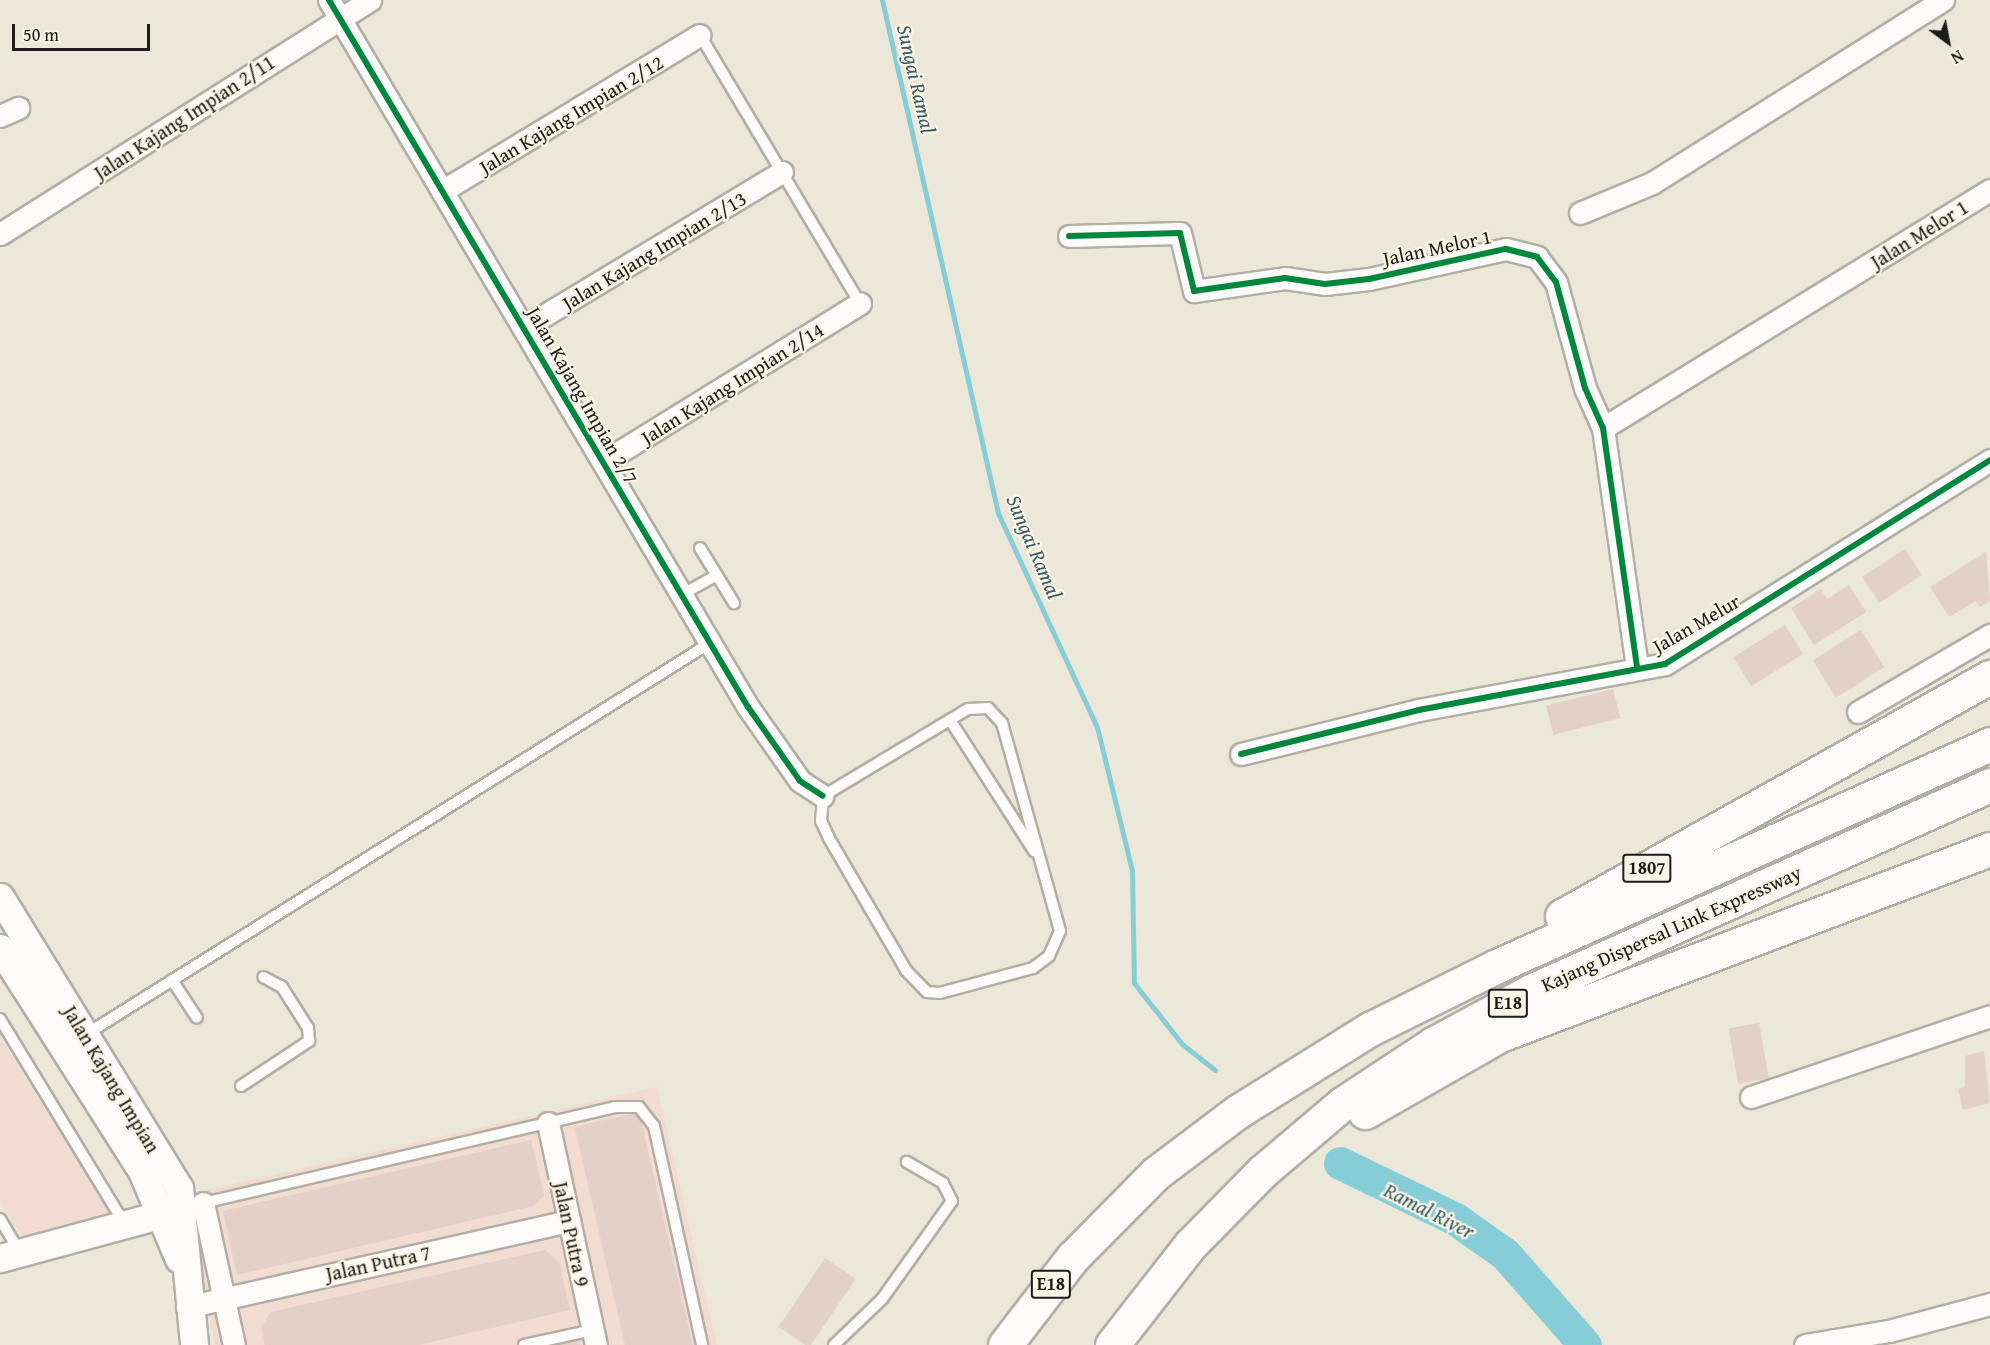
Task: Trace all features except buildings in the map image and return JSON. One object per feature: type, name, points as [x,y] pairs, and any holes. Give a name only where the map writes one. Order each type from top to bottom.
[{"type":"highway","name":"Kajang Dispersal Link Expressway","points":[[1523,954],[1563,915],[1990,677]]},
{"type":"highway","name":"Kajang Dispersal Link Expressway","points":[[1005,1345],[1072,1258],[1155,1174],[1237,1112],[1370,1029],[1523,954],[1990,744]]},
{"type":"highway","name":"Kajang Dispersal Link Expressway","points":[[1114,1343],[1190,1245],[1263,1171],[1342,1104],[1433,1044],[1533,990],[1990,785]]},
{"type":"highway","points":[[1190,1245],[1365,1112],[1500,1035],[1987,850]]},
{"type":"street","name":"Jalan Kajang Impian 2/11","points":[[0,234],[334,9],[370,0]]},
{"type":"street","points":[[1580,213],[1652,183],[1943,0]]},
{"type":"street","name":"Jalan Kajang Impian 2/7","points":[[334,9],[525,327],[710,643],[800,781],[823,796]]},
{"type":"street","name":"Jalan Kajang Impian 2/12","points":[[442,191],[700,35]]},
{"type":"street","name":"Jalan Kajang Impian 2/13","points":[[525,327],[782,172]]},
{"type":"street","name":"Jalan Melor 1","points":[[1603,428],[1990,190]]},
{"type":"street","name":"Jalan Melor 1","points":[[1069,236],[1180,233],[1194,291],[1285,278],[1325,284],[1369,279],[1461,257],[1528,251],[1556,282],[1585,388],[1603,428],[1637,668]]},
{"type":"street","name":"Jalan Kajang Impian 2/14","points":[[603,462],[860,303]]},
{"type":"street","name":"Jalan Melur","points":[[1241,754],[1419,710],[1665,664],[1990,460]]},
{"type":"street","points":[[1858,712],[1990,635]]},
{"type":"street","name":"Jalan Kajang Impian","points":[[0,897],[178,1188],[187,1307],[194,1345]]},
{"type":"street","name":"Jalan Kajang Impian","points":[[0,948],[62,1050],[142,1171],[179,1216]]},
{"type":"street","points":[[1751,1097],[1990,1017]]},
{"type":"street","name":"Jalan Putra 9","points":[[548,1123],[594,1338]]},
{"type":"street","points":[[10,1256],[126,1226],[179,1216]]},
{"type":"street","points":[[0,1272],[179,1216]]},
{"type":"street","points":[[179,1216],[223,1297],[234,1345]]},
{"type":"street","name":"Jalan Putra 7","points":[[187,1307],[223,1297],[569,1221]]},
{"type":"street","points":[[1806,1345],[1990,1304]]},
{"type":"lane","points":[[700,35],[860,303]]},
{"type":"lane","points":[[700,548],[734,603]]},
{"type":"lane","points":[[681,595],[717,575]]},
{"type":"lane","points":[[62,1050],[710,643]]},
{"type":"lane","points":[[978,707],[988,708],[1002,723],[1060,931],[1049,956],[1033,968],[940,993],[927,992],[906,970],[821,821],[823,796],[950,720],[978,707]]},
{"type":"lane","points":[[950,720],[1040,862]]},
{"type":"lane","points":[[241,1086],[309,1041],[308,1028],[282,987],[263,977]]},
{"type":"lane","points":[[172,980],[197,1018]]},
{"type":"lane","points":[[0,1019],[126,1226]]},
{"type":"lane","points":[[179,1216],[628,1105],[648,1115],[702,1345]]},
{"type":"lane","points":[[834,1345],[882,1299],[952,1201],[943,1184],[907,1162]]},
{"type":"lane","points":[[0,1219],[10,1256]]},
{"type":"lane","points":[[524,1345],[594,1338]]},
{"type":"shaded area","points":[[0,1037],[111,1216],[25,1241],[0,1201]]},
{"type":"shaded area","points":[[657,1087],[717,1345],[215,1345],[193,1236],[194,1193]]},
{"type":"waterway","name":"Sungai Ramal","points":[[882,0],[998,513],[1097,727],[1132,871],[1134,983],[1182,1044],[1215,1070]]},
{"type":"waterway","name":"Ramal River","points":[[1340,1163],[1454,1218],[1505,1254],[1585,1345]]},
{"type":"cycle path","points":[[329,0],[748,707],[800,781],[823,796]]},
{"type":"cycle path","points":[[1069,236],[1180,233],[1194,291],[1285,278],[1325,284],[1369,279],[1506,249],[1537,257],[1556,282],[1585,388],[1603,428],[1637,668]]},
{"type":"cycle path","points":[[1241,754],[1419,710],[1665,664],[1990,460]]}]
